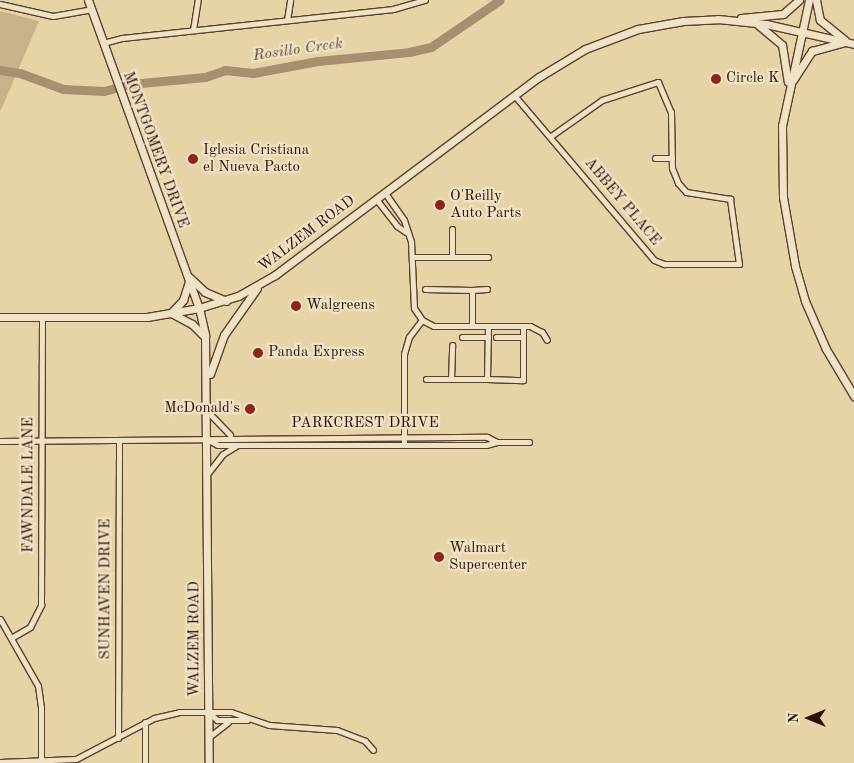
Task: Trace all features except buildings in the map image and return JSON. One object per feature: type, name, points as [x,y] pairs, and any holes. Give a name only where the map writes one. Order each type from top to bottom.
[{"type":"main road","name":"MONTGOMERY DRIVE","points":[[88,0],[114,77],[199,308]]},
{"type":"main road","points":[[730,20],[783,14],[799,0]]},
{"type":"main road","points":[[809,0],[788,90],[782,126],[781,172],[795,266],[815,326],[854,396]]},
{"type":"main road","points":[[816,0],[820,20],[851,43]]},
{"type":"main road","name":"WALZEM ROAD","points":[[209,763],[208,382],[205,338],[199,308],[226,301],[258,286],[514,95],[563,61],[615,37],[663,24],[700,19],[756,22],[851,43]]},
{"type":"main road","points":[[756,22],[782,45],[788,90]]},
{"type":"main road","points":[[788,90],[806,55],[823,46],[851,43]]},
{"type":"main road","points":[[172,314],[183,300],[188,278],[205,292],[226,301]]},
{"type":"main road","points":[[208,382],[224,335],[258,286]]},
{"type":"main road","points":[[0,317],[172,314],[199,308]]},
{"type":"main road","points":[[172,314],[192,324],[205,338]]},
{"type":"street","points":[[193,30],[198,0]]},
{"type":"street","points":[[287,20],[290,0]]},
{"type":"street","points":[[103,43],[138,36],[394,9],[425,0]]},
{"type":"street","points":[[4,3],[53,16],[91,9]]},
{"type":"street","points":[[551,136],[602,100],[658,82],[672,112],[672,158],[655,158]]},
{"type":"street","name":"ABBEY PLACE","points":[[514,95],[551,136],[654,260],[664,264],[739,264],[732,197],[686,192],[678,183],[672,158]]},
{"type":"street","points":[[385,193],[404,220],[414,258],[414,308],[422,320],[434,326],[523,326],[536,328],[547,340]]},
{"type":"street","points":[[376,199],[397,226],[406,233]]},
{"type":"street","points":[[452,229],[452,257]]},
{"type":"street","points":[[414,258],[488,257]]},
{"type":"street","points":[[425,289],[487,289]]},
{"type":"street","points":[[472,290],[472,326]]},
{"type":"street","name":"FAWNDALE LANE","points":[[11,638],[30,627],[41,605],[42,317]]},
{"type":"street","points":[[404,445],[404,354],[409,336],[422,320]]},
{"type":"street","points":[[487,379],[488,326]]},
{"type":"street","points":[[426,380],[522,380],[523,326]]},
{"type":"street","points":[[462,337],[488,337]]},
{"type":"street","points":[[496,337],[523,337]]},
{"type":"street","points":[[452,345],[452,379]]},
{"type":"street","points":[[208,412],[220,428],[233,437]]},
{"type":"street","points":[[486,436],[486,445]]},
{"type":"street","name":"PARKCREST DRIVE","points":[[0,441],[208,440],[233,437],[486,436],[497,442]]},
{"type":"street","name":"SUNHAVEN DRIVE","points":[[118,738],[119,440]]},
{"type":"street","name":"PARKCREST DRIVE","points":[[208,440],[218,445],[486,445],[497,442],[529,442]]},
{"type":"street","points":[[208,473],[223,454],[239,445]]},
{"type":"street","points":[[0,619],[40,693],[40,762]]},
{"type":"street","points":[[209,713],[218,720],[247,720],[280,727],[337,730],[365,741],[373,750]]},
{"type":"street","points":[[0,762],[59,762],[84,756],[145,722],[167,714],[237,713],[247,720]]},
{"type":"street","points":[[209,737],[222,725],[232,721]]},
{"type":"street","points":[[145,722],[145,763]]},
{"type":"shaded area","points":[[0,11],[39,21],[1,110],[0,109]]},
{"type":"waterway","name":"Rosillo Creek","points":[[0,70],[20,73],[63,89],[104,91],[131,84],[205,77],[225,70],[253,73],[318,61],[409,52],[431,47],[500,0]]},
{"type":"place","name":"Circle K","points":[[716,79]]},
{"type":"place","name":"Iglesia Cristiana el Nueva Pacto","points":[[193,159]]},
{"type":"place","name":"O'Reilly Auto Parts","points":[[440,205]]},
{"type":"place","name":"Walgreens","points":[[296,306]]},
{"type":"place","name":"Panda Express","points":[[258,353]]},
{"type":"place","name":"McDonald's","points":[[250,409]]},
{"type":"place","name":"Walmart Supercenter","points":[[439,557]]}]
